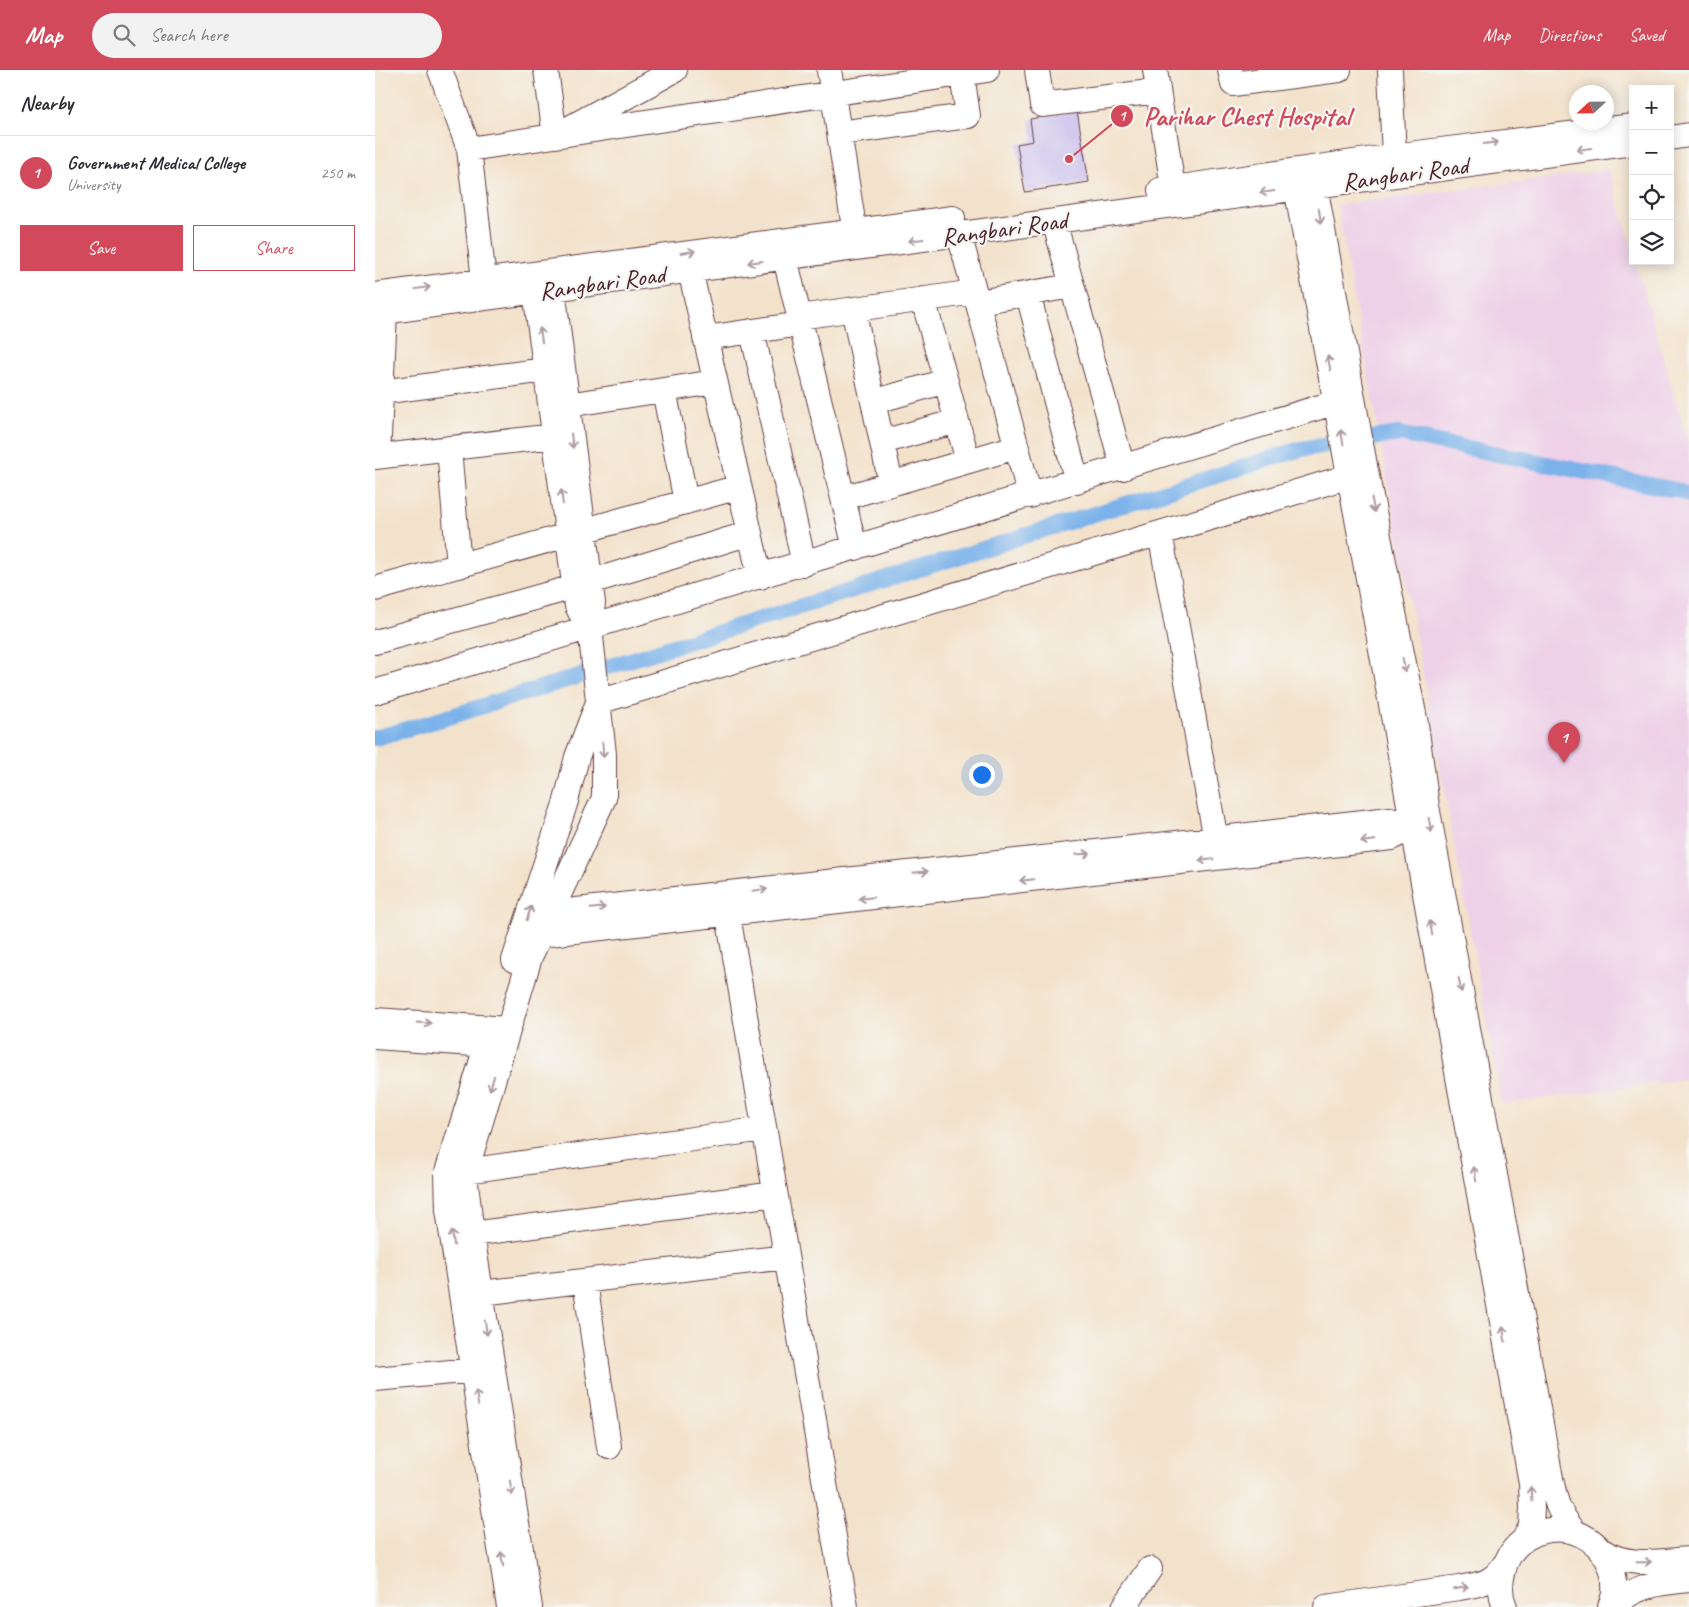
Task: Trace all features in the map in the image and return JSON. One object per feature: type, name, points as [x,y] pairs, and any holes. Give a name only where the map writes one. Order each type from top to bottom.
[{"type":"street","points":[[440,70],[469,149],[484,280]]},
{"type":"street","points":[[546,70],[555,136]]},
{"type":"street","points":[[555,136],[675,70]]},
{"type":"street","points":[[829,70],[856,239]]},
{"type":"street","points":[[469,149],[987,70]]},
{"type":"street","points":[[1037,70],[1042,105],[1156,81],[1173,188]]},
{"type":"street","points":[[1230,70],[1233,84],[1339,70]]},
{"type":"street","points":[[1390,70],[1396,165]]},
{"type":"street","points":[[839,133],[968,116],[961,74]]},
{"type":"street","points":[[1674,121],[1689,119]]},
{"type":"street","name":"Rangbari Road","points":[[378,307],[544,290],[785,258],[856,239],[959,234],[1054,221],[1304,178],[1396,165],[1629,127]]},
{"type":"street","points":[[1674,137],[1689,135]]},
{"type":"street","name":"Rangbari Road","points":[[1396,165],[1629,143]]},
{"type":"street","points":[[1304,178],[1356,467],[1413,826],[1531,1483],[1531,1526],[1523,1541]]},
{"type":"street","name":"Rangbari Road","points":[[378,307],[484,280],[856,239],[1173,188],[1304,178]]},
{"type":"street","points":[[1054,221],[1123,468]]},
{"type":"street","points":[[959,234],[1030,496]]},
{"type":"street","points":[[785,258],[855,548]]},
{"type":"street","points":[[690,270],[760,577]]},
{"type":"street","points":[[705,338],[752,331],[853,309],[923,299],[1028,294],[1072,286]]},
{"type":"street","points":[[544,290],[545,370],[559,406],[554,436],[575,534]]},
{"type":"street","points":[[498,1037],[530,957],[604,798],[604,754],[591,636],[593,603],[582,584],[544,290]]},
{"type":"street","points":[[1028,294],[1077,482]]},
{"type":"street","points":[[923,299],[968,461]]},
{"type":"street","points":[[378,307],[381,392],[377,457],[554,436]]},
{"type":"street","points":[[853,309],[891,484]]},
{"type":"street","points":[[752,331],[804,564]]},
{"type":"street","points":[[381,392],[545,370]]},
{"type":"street","points":[[873,402],[946,381]]},
{"type":"street","points":[[559,406],[715,382]]},
{"type":"street","points":[[664,390],[686,502]]},
{"type":"street","points":[[375,692],[591,636],[760,577],[1123,468],[1345,405]]},
{"type":"street","points":[[882,442],[957,421]]},
{"type":"street","points":[[843,498],[1017,447]]},
{"type":"street","points":[[449,448],[459,566]]},
{"type":"street","points":[[598,695],[1160,533],[1356,467]]},
{"type":"street","points":[[1356,467],[1416,724],[1427,806],[1555,1500],[1563,1518],[1575,1532]]},
{"type":"street","points":[[375,589],[739,487]]},
{"type":"street","points":[[375,642],[582,584],[749,533]]},
{"type":"street","points":[[1160,533],[1216,840]]},
{"type":"street","points":[[530,1607],[483,1368],[449,1210],[456,1171],[498,1037],[577,757],[598,695]]},
{"type":"street","points":[[1053,867],[1216,840],[1389,819],[1413,826]]},
{"type":"street","points":[[540,935],[726,904],[1053,867],[1392,838],[1413,826]]},
{"type":"street","points":[[550,913],[726,904]]},
{"type":"street","points":[[726,904],[846,1607]]},
{"type":"street","points":[[375,1020],[498,1037]]},
{"type":"street","points":[[375,1037],[498,1037]]},
{"type":"street","points":[[456,1171],[764,1129]]},
{"type":"street","points":[[456,1171],[465,1175],[471,1234],[481,1294],[483,1368],[509,1607]]},
{"type":"street","points":[[471,1234],[775,1194]]},
{"type":"street","points":[[481,1294],[786,1257]]},
{"type":"street","points":[[585,1281],[609,1447]]},
{"type":"street","points":[[375,1379],[483,1368]]},
{"type":"street","points":[[1326,1607],[1459,1588],[1488,1582],[1498,1575],[1515,1548],[1523,1541],[1535,1534],[1548,1530],[1561,1529],[1575,1532],[1589,1539],[1601,1550],[1619,1559],[1638,1562],[1689,1558]]},
{"type":"street","points":[[1601,1550],[1612,1570],[1614,1592],[1610,1607]]},
{"type":"street","points":[[1504,1565],[1501,1583],[1505,1607]]},
{"type":"street","points":[[1123,1607],[1151,1570]]},
{"type":"street","points":[[1614,1607],[1627,1594],[1642,1587],[1689,1580]]},
{"type":"shaded area","points":[[1609,170],[1629,239],[1629,265],[1636,265],[1689,447],[1689,1079],[1502,1104],[1337,205]]},
{"type":"building","points":[[1077,111],[1089,182],[1025,192],[1017,144],[1033,141],[1030,119]]},
{"type":"waterway","points":[[375,738],[442,719],[1301,449],[1399,434],[1680,491],[1689,495]]},
{"type":"place","name":"Parihar Chest Hospital","points":[[1069,159]]},
{"type":"place","name":"Government Medical College","points":[[1564,763]]}]
